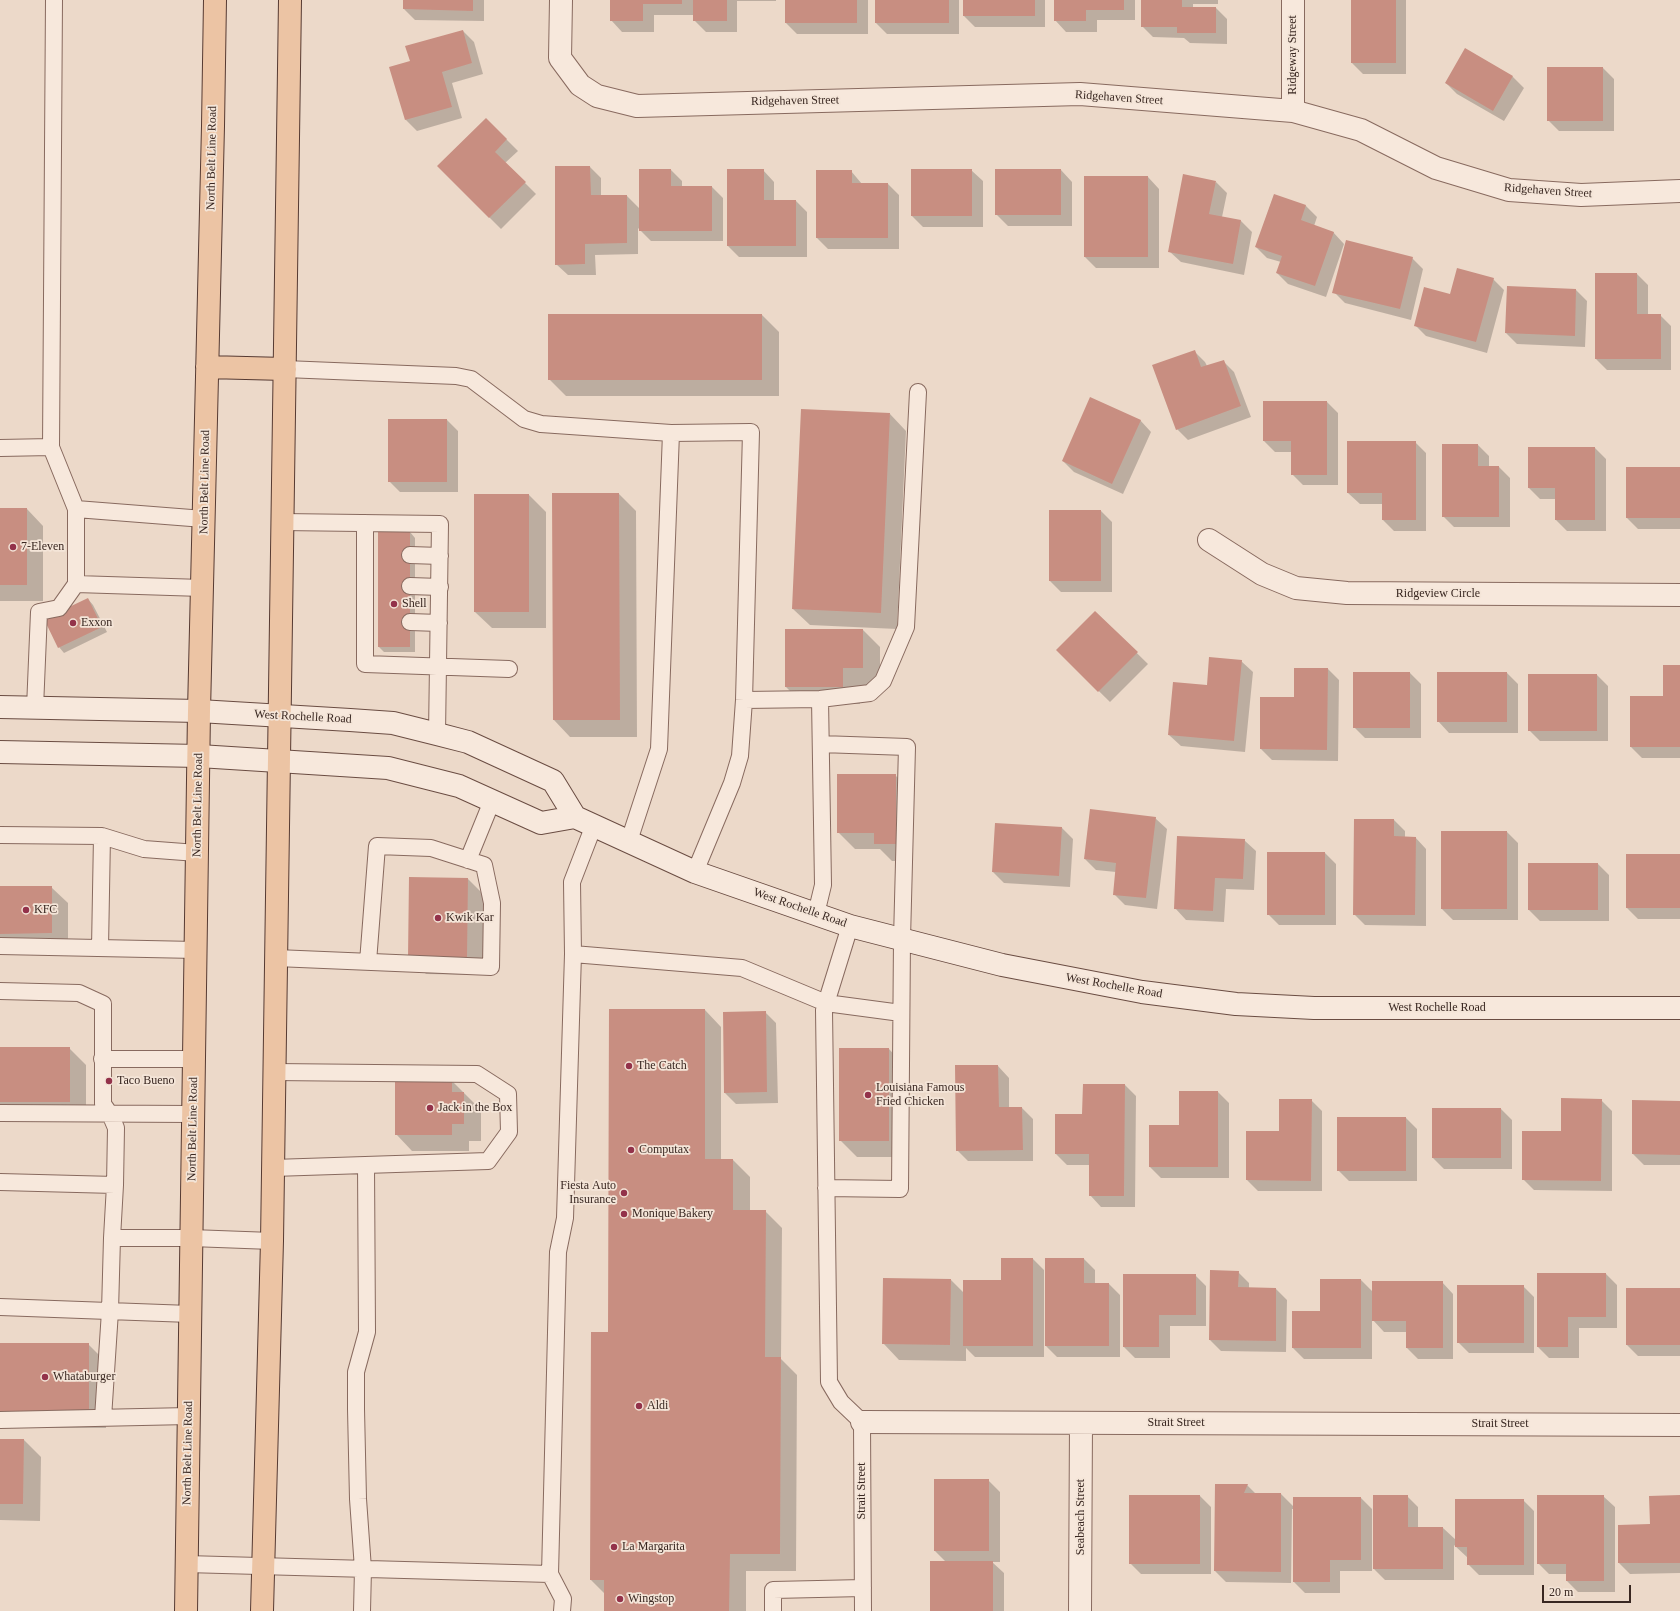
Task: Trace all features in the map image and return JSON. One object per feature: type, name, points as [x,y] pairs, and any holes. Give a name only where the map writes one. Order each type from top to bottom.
[{"type":"main road","name":"North Belt Line Road","points":[[186,1611],[199,711],[215,0]]},
{"type":"main road","points":[[262,1611],[272,1241],[290,0]]},
{"type":"main road","points":[[207,367],[284,369]]},
{"type":"street","name":"Ridgehaven Street","points":[[561,0],[560,58],[580,85],[597,96],[637,106],[1080,94],[1293,111],[1361,130],[1436,168],[1509,190],[1581,195],[1680,191]]},
{"type":"street","name":"Ridgeway Street","points":[[1293,0],[1293,111]]},
{"type":"street","name":"Ridgeview Circle","points":[[1209,540],[1262,574],[1296,588],[1347,593],[1680,594]]},
{"type":"street","name":"West Rochelle Road","points":[[0,707],[199,711],[393,723],[468,742],[553,781],[585,821],[695,872],[850,926],[1002,966],[1142,992],[1236,1004],[1314,1008],[1680,1008]]},
{"type":"street","points":[[0,752],[199,756],[388,768],[459,786],[541,823],[585,821]]},
{"type":"street","name":"Strait Street","points":[[862,1422],[1680,1425]]},
{"type":"street","name":"Seabeach Street","points":[[1080,1611],[1081,1423]]},
{"type":"lane","points":[[35,708],[39,612],[59,608],[76,584],[76,509],[51,447],[54,0]]},
{"type":"lane","points":[[284,369],[456,376],[471,379],[524,419],[541,424],[671,433],[751,432],[744,700],[740,756],[732,783],[695,872]]},
{"type":"lane","points":[[744,700],[820,699],[870,693],[883,681],[906,627],[918,392]]},
{"type":"lane","points":[[629,841],[659,749],[671,433]]},
{"type":"lane","points":[[0,448],[51,447]]},
{"type":"lane","points":[[76,509],[204,519]]},
{"type":"lane","points":[[282,522],[440,524],[437,734]]},
{"type":"lane","points":[[365,523],[372,555],[372,621],[365,664],[508,669]]},
{"type":"lane","points":[[410,555],[440,556]]},
{"type":"lane","points":[[76,584],[202,588]]},
{"type":"lane","points":[[410,586],[440,587]]},
{"type":"lane","points":[[410,622],[439,623]]},
{"type":"lane","points":[[816,914],[823,885],[820,699]]},
{"type":"lane","points":[[821,744],[907,747],[902,939],[900,1189],[826,1188]]},
{"type":"lane","points":[[468,860],[492,801]]},
{"type":"lane","points":[[562,1611],[562,1600],[550,1574],[558,1252],[565,1218],[572,954],[572,882],[585,821]]},
{"type":"lane","points":[[0,835],[102,836],[144,849],[197,853]]},
{"type":"lane","points":[[100,948],[102,836]]},
{"type":"lane","points":[[276,958],[368,962],[491,967],[492,903],[484,865],[431,848],[377,846],[368,962]]},
{"type":"lane","points":[[850,926],[824,1010],[829,1382],[840,1402],[862,1422]]},
{"type":"lane","points":[[0,946],[196,950]]},
{"type":"lane","points":[[572,954],[742,968],[826,1003],[901,1013]]},
{"type":"lane","points":[[0,991],[79,993],[103,1004],[103,1104],[110,1114],[116,1128],[110,1310],[103,1418]]},
{"type":"lane","points":[[102,1058],[194,1059]]},
{"type":"lane","points":[[273,1168],[488,1161],[509,1132],[508,1094],[477,1074],[274,1072]]},
{"type":"lane","points":[[0,1113],[193,1114]]},
{"type":"lane","points":[[362,1611],[363,1569],[358,1499],[356,1372],[367,1332],[366,1165]]},
{"type":"lane","points":[[0,1182],[115,1184]]},
{"type":"lane","points":[[112,1238],[191,1238],[272,1241]]},
{"type":"lane","points":[[0,1307],[190,1314]]},
{"type":"lane","points":[[0,1420],[189,1416]]},
{"type":"lane","name":"Strait Street","points":[[862,1422],[863,1611]]},
{"type":"lane","points":[[186,1564],[550,1574]]},
{"type":"lane","points":[[773,1611],[773,1590],[863,1588]]},
{"type":"building","points":[[403,0],[473,0],[473,11],[403,9]]},
{"type":"building","points":[[610,0],[682,0],[682,4],[643,4],[643,21],[610,21]]},
{"type":"building","points":[[693,0],[727,0],[727,21],[693,21]]},
{"type":"building","points":[[785,0],[857,0],[857,23],[785,23]]},
{"type":"building","points":[[875,0],[949,0],[949,23],[875,23]]},
{"type":"building","points":[[963,0],[1035,0],[1035,16],[963,16]]},
{"type":"building","points":[[1054,0],[1124,0],[1124,10],[1086,10],[1086,21],[1054,21]]},
{"type":"building","points":[[1141,0],[1182,0],[1182,7],[1216,7],[1216,33],[1177,33],[1177,27],[1141,27]]},
{"type":"building","points":[[1351,0],[1396,0],[1396,63],[1351,63]]},
{"type":"building","points":[[463,30],[472,63],[442,72],[452,107],[405,120],[389,67],[410,61],[405,46]]},
{"type":"building","points":[[1465,48],[1513,76],[1493,111],[1445,83]]},
{"type":"building","points":[[1547,67],[1603,67],[1603,121],[1547,121]]},
{"type":"building","points":[[486,118],[507,139],[495,152],[526,182],[489,218],[437,166]]},
{"type":"building","points":[[555,166],[590,166],[591,195],[627,195],[627,243],[585,244],[585,264],[555,265]]},
{"type":"building","points":[[639,169],[671,169],[671,186],[712,186],[712,231],[639,231]]},
{"type":"building","points":[[727,169],[764,169],[764,200],[796,200],[796,246],[727,246]]},
{"type":"building","points":[[911,169],[972,169],[972,216],[911,216]]},
{"type":"building","points":[[995,169],[1061,169],[1061,215],[995,215]]},
{"type":"building","points":[[816,170],[852,170],[852,183],[888,183],[888,238],[816,238]]},
{"type":"building","points":[[1183,174],[1216,181],[1209,214],[1241,220],[1233,264],[1168,252]]},
{"type":"building","points":[[1084,176],[1148,176],[1148,257],[1084,257]]},
{"type":"building","points":[[1274,194],[1306,205],[1301,220],[1334,232],[1315,286],[1276,273],[1282,256],[1255,247]]},
{"type":"building","points":[[1346,240],[1413,257],[1400,309],[1332,293]]},
{"type":"building","points":[[1457,268],[1494,278],[1476,342],[1414,326],[1424,287],[1450,294]]},
{"type":"building","points":[[1595,273],[1637,273],[1637,314],[1661,314],[1661,359],[1595,359]]},
{"type":"building","points":[[1507,286],[1576,289],[1575,336],[1505,333]]},
{"type":"building","points":[[548,314],[762,314],[762,380],[548,380]]},
{"type":"building","points":[[1195,350],[1201,367],[1224,360],[1241,406],[1176,430],[1152,365]]},
{"type":"building","points":[[1090,397],[1141,420],[1112,484],[1062,461]]},
{"type":"building","points":[[1263,401],[1327,401],[1327,475],[1291,475],[1291,441],[1263,441]]},
{"type":"building","points":[[801,409],[890,413],[881,613],[792,609]]},
{"type":"building","points":[[388,419],[447,419],[447,482],[388,482]]},
{"type":"building","points":[[1347,441],[1416,441],[1416,520],[1382,520],[1382,493],[1347,493]]},
{"type":"building","points":[[1442,444],[1478,444],[1478,466],[1499,466],[1499,517],[1442,517]]},
{"type":"building","points":[[1528,447],[1595,447],[1595,520],[1555,520],[1555,488],[1528,488]]},
{"type":"building","points":[[1626,467],[1680,467],[1680,518],[1626,518]]},
{"type":"building","points":[[552,493],[619,493],[620,720],[553,720]]},
{"type":"building","points":[[474,494],[529,494],[529,612],[474,612]]},
{"type":"building","name":"7-Eleven","points":[[0,508],[27,508],[27,585],[0,585]]},
{"type":"building","points":[[1049,510],[1101,510],[1101,581],[1049,581]]},
{"type":"building","name":"Shell","points":[[378,531],[410,531],[410,647],[378,647]]},
{"type":"building","name":"Exxon","points":[[88,598],[102,627],[58,648],[44,619]]},
{"type":"building","points":[[1095,611],[1138,652],[1098,692],[1056,650]]},
{"type":"building","points":[[785,629],[863,629],[863,668],[843,668],[843,687],[785,687]]},
{"type":"building","points":[[1209,657],[1242,660],[1234,741],[1168,735],[1173,682],[1207,685]]},
{"type":"building","points":[[1663,665],[1680,665],[1680,747],[1630,747],[1630,696],[1663,696]]},
{"type":"building","points":[[1294,668],[1328,668],[1327,750],[1260,749],[1260,697],[1294,697]]},
{"type":"building","points":[[1353,672],[1410,672],[1410,728],[1353,728]]},
{"type":"building","points":[[1437,672],[1507,672],[1507,722],[1437,722]]},
{"type":"building","points":[[1528,674],[1597,674],[1597,731],[1528,731]]},
{"type":"building","points":[[837,774],[896,774],[896,844],[874,844],[874,833],[837,833]]},
{"type":"building","points":[[1090,809],[1156,817],[1146,898],[1113,895],[1116,863],[1084,859]]},
{"type":"building","points":[[1354,819],[1394,819],[1394,836],[1416,837],[1415,915],[1353,915]]},
{"type":"building","points":[[995,823],[1062,827],[1059,876],[992,872]]},
{"type":"building","points":[[1441,831],[1507,831],[1507,909],[1441,909]]},
{"type":"building","points":[[1177,836],[1245,839],[1243,879],[1215,878],[1213,911],[1174,909]]},
{"type":"building","points":[[1267,852],[1325,852],[1325,915],[1267,915]]},
{"type":"building","points":[[1626,854],[1680,854],[1680,908],[1626,908]]},
{"type":"building","points":[[1528,863],[1598,863],[1598,910],[1528,910]]},
{"type":"building","name":"Kwik Kar","points":[[409,877],[468,878],[467,959],[408,958]]},
{"type":"building","name":"KFC","points":[[0,886],[52,886],[52,933],[0,934]]},
{"type":"building","points":[[609,1009],[705,1009],[705,1159],[733,1159],[733,1210],[766,1210],[765,1357],[781,1357],[780,1554],[730,1554],[729,1611],[604,1611],[604,1580],[590,1580],[591,1332],[608,1332]]},
{"type":"building","points":[[766,1011],[767,1092],[724,1093],[723,1012]]},
{"type":"building","points":[[0,1047],[70,1047],[70,1102],[0,1102]]},
{"type":"building","points":[[839,1048],[889,1048],[889,1141],[839,1141]]},
{"type":"building","points":[[955,1065],[998,1065],[999,1107],[1022,1107],[1023,1150],[956,1151]]},
{"type":"building","name":"Jack in the Box","points":[[395,1080],[452,1080],[452,1092],[464,1092],[464,1124],[452,1124],[452,1135],[395,1135]]},
{"type":"building","points":[[1083,1084],[1125,1084],[1124,1196],[1089,1196],[1089,1154],[1055,1154],[1055,1114],[1082,1114]]},
{"type":"building","points":[[1179,1091],[1218,1091],[1218,1167],[1149,1167],[1149,1125],[1179,1125]]},
{"type":"building","points":[[1561,1098],[1602,1099],[1601,1181],[1522,1180],[1522,1131],[1561,1131]]},
{"type":"building","points":[[1279,1099],[1312,1099],[1311,1181],[1246,1180],[1246,1131],[1279,1131]]},
{"type":"building","points":[[1632,1100],[1680,1101],[1680,1155],[1632,1154]]},
{"type":"building","points":[[1432,1108],[1501,1108],[1501,1158],[1432,1158]]},
{"type":"building","points":[[1337,1117],[1406,1117],[1406,1171],[1337,1171]]},
{"type":"building","points":[[1001,1258],[1033,1258],[1033,1346],[963,1346],[963,1280],[1001,1280]]},
{"type":"building","points":[[1045,1258],[1084,1258],[1084,1283],[1109,1283],[1109,1346],[1045,1346]]},
{"type":"building","points":[[1210,1270],[1239,1271],[1238,1287],[1276,1288],[1276,1341],[1209,1340]]},
{"type":"building","points":[[1537,1273],[1606,1273],[1606,1317],[1568,1317],[1568,1347],[1537,1347]]},
{"type":"building","points":[[1123,1274],[1196,1274],[1196,1315],[1159,1315],[1159,1347],[1123,1347]]},
{"type":"building","points":[[883,1278],[951,1279],[950,1345],[882,1344]]},
{"type":"building","points":[[1320,1279],[1361,1279],[1361,1348],[1292,1348],[1292,1311],[1320,1311]]},
{"type":"building","points":[[1372,1281],[1443,1281],[1443,1348],[1406,1348],[1406,1321],[1372,1321]]},
{"type":"building","points":[[1457,1285],[1524,1285],[1524,1343],[1457,1343]]},
{"type":"building","points":[[1626,1288],[1680,1288],[1680,1345],[1626,1345]]},
{"type":"building","name":"Whataburger","points":[[0,1343],[89,1343],[89,1412],[0,1412]]},
{"type":"building","points":[[0,1439],[24,1439],[23,1504],[0,1504]]},
{"type":"building","points":[[934,1479],[989,1479],[989,1551],[934,1551]]},
{"type":"building","points":[[1215,1484],[1248,1484],[1244,1493],[1281,1493],[1281,1572],[1214,1571]]},
{"type":"building","points":[[1129,1495],[1200,1495],[1200,1564],[1129,1564]]},
{"type":"building","points":[[1373,1495],[1408,1495],[1408,1527],[1443,1527],[1443,1569],[1373,1569]]},
{"type":"building","points":[[1537,1495],[1604,1495],[1604,1581],[1566,1581],[1566,1564],[1537,1564]]},
{"type":"building","points":[[1680,1495],[1680,1563],[1618,1563],[1618,1525],[1650,1524],[1649,1496]]},
{"type":"building","points":[[1293,1497],[1361,1497],[1361,1560],[1330,1560],[1330,1582],[1293,1582]]},
{"type":"building","points":[[1455,1499],[1524,1499],[1524,1565],[1467,1565],[1467,1547],[1455,1547]]},
{"type":"building","points":[[930,1561],[993,1561],[993,1611],[930,1611]]},
{"type":"place","name":"7-Eleven","points":[[13,547]]},
{"type":"place","name":"Shell","points":[[394,604]]},
{"type":"place","name":"Exxon","points":[[73,623]]},
{"type":"place","name":"KFC","points":[[26,910]]},
{"type":"place","name":"Kwik Kar","points":[[438,918]]},
{"type":"place","name":"The Catch","points":[[629,1066]]},
{"type":"place","name":"Taco Bueno","points":[[109,1081]]},
{"type":"place","name":"Louisiana Famous Fried Chicken","points":[[868,1095]]},
{"type":"place","name":"Jack in the Box","points":[[430,1108]]},
{"type":"place","name":"Computax","points":[[631,1150]]},
{"type":"place","name":"Fiesta Auto Insurance","points":[[624,1193]]},
{"type":"place","name":"Monique Bakery","points":[[624,1214]]},
{"type":"place","name":"Whataburger","points":[[45,1377]]},
{"type":"place","name":"Aldi","points":[[639,1406]]},
{"type":"place","name":"La Margarita","points":[[614,1547]]},
{"type":"place","name":"Wingstop","points":[[620,1599]]}]
